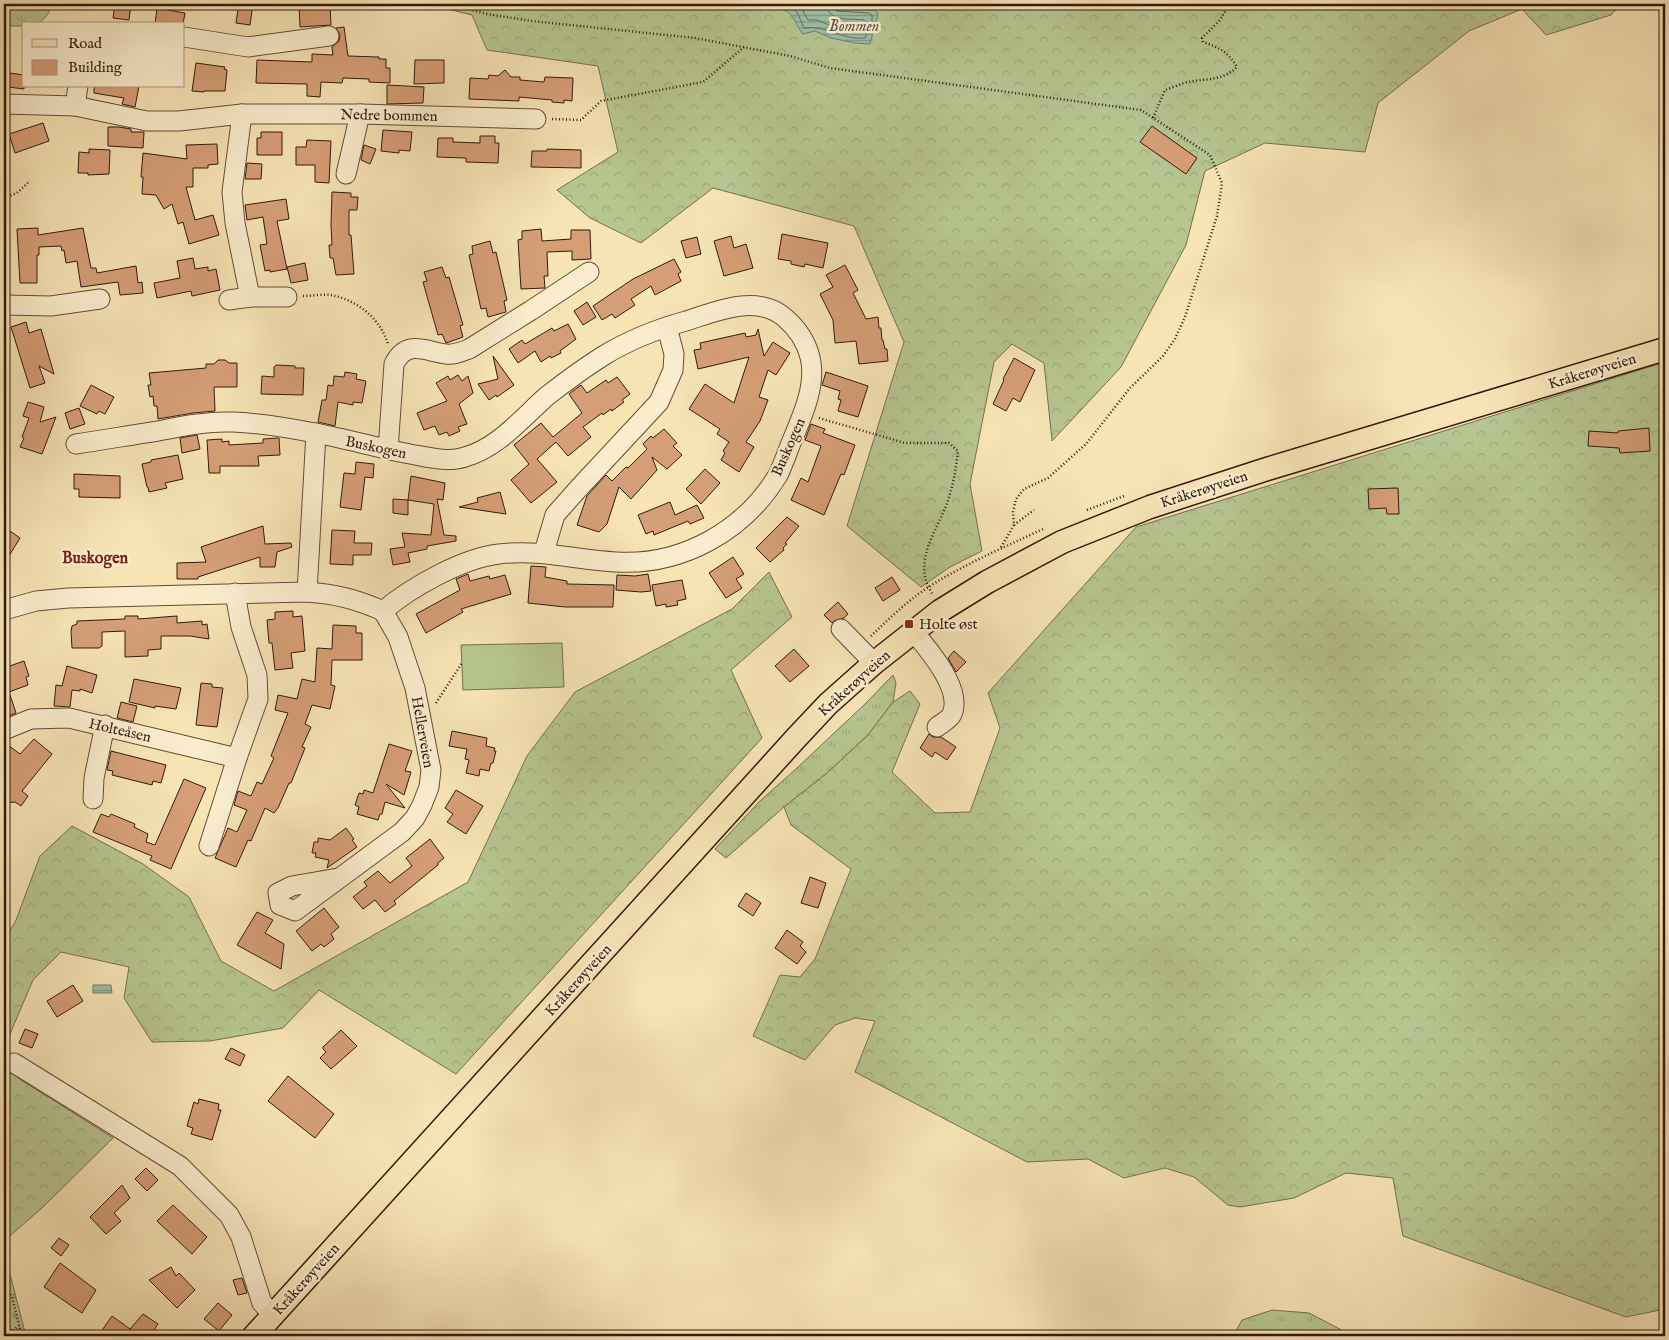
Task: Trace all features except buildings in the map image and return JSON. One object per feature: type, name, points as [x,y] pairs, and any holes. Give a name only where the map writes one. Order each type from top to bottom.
[{"type":"main road","name":"Kråkerøyveien","points":[[254,1336],[790,744],[828,704],[874,663],[940,611],[1026,560],[1099,526],[1150,506],[1665,349]]},
{"type":"street","points":[[185,37],[248,47],[329,36]]},
{"type":"street","points":[[75,106],[78,88]]},
{"type":"street","name":"Nedre bommen","points":[[4,104],[75,106],[147,121],[179,121],[242,114],[360,114],[536,119]]},
{"type":"street","points":[[242,114],[232,192],[235,223],[250,297]]},
{"type":"street","points":[[346,174],[360,114]]},
{"type":"street","points":[[388,450],[394,364],[399,356],[406,351],[420,348],[446,354],[459,353],[469,349],[530,312],[589,272]]},
{"type":"street","points":[[229,300],[250,297],[287,297]]},
{"type":"street","points":[[4,305],[51,306],[100,299]]},
{"type":"street","name":"Buskogen","points":[[76,444],[191,425],[231,422],[316,433],[425,457],[464,458],[494,442],[550,394],[625,343],[667,327],[728,308],[756,305],[776,310],[794,325],[810,354],[813,372],[804,412],[779,473],[755,507],[720,536],[669,558],[647,562],[616,562],[544,552],[502,553],[477,558],[416,587],[383,611]]},
{"type":"street","points":[[544,552],[555,515],[578,488],[660,402],[673,370],[674,354],[667,327]]},
{"type":"street","points":[[307,592],[316,433]]},
{"type":"street","points":[[4,610],[36,601],[68,598],[307,592],[334,594],[361,601],[383,611]]},
{"type":"street","points":[[210,846],[237,758],[258,699],[257,675],[241,627],[234,593]]},
{"type":"street","name":"Hellerveien","points":[[338,878],[402,832],[415,818],[429,787],[431,770],[415,688],[398,637],[383,611]]},
{"type":"street","points":[[841,629],[874,663]]},
{"type":"street","points":[[913,631],[930,652],[952,690],[954,705],[952,715],[937,726]]},
{"type":"street","name":"Holteåsen","points":[[4,730],[31,719],[69,718],[237,758]]},
{"type":"street","points":[[93,799],[94,778],[105,726]]},
{"type":"street","points":[[14,1063],[180,1166],[229,1215],[240,1237],[262,1303],[273,1315]]},
{"type":"path","points":[[448,4],[487,14],[553,24],[695,38],[790,56],[830,68],[1141,110],[1210,155],[1222,183],[1218,216],[1176,339],[1164,356],[1130,388],[1086,444],[1048,478],[1024,489],[1016,498],[1013,512],[1014,525]]},
{"type":"path","points":[[1153,118],[1165,90],[1184,83],[1213,80],[1230,74],[1237,67],[1230,56],[1216,47],[1203,42],[1202,38],[1219,21],[1230,4]]},
{"type":"path","points":[[536,119],[581,120],[601,101],[703,82],[744,47]]},
{"type":"path","points":[[4,198],[17,193],[30,181]]},
{"type":"path","points":[[287,297],[329,295],[346,299],[366,311],[378,323],[386,337],[394,364]]},
{"type":"path","points":[[804,412],[834,423],[905,443],[949,443],[958,451],[956,468],[949,498],[924,558],[925,579],[929,587],[989,554]]},
{"type":"path","points":[[1000,550],[1014,525],[1034,510]]},
{"type":"path","points":[[421,719],[436,703],[462,663]]},
{"type":"path","points":[[4,1286],[12,1297],[22,1336]]},
{"type":"path","points":[[4,1295],[8,1292]]},
{"type":"path","points":[[4,1336],[19,1326]]},
{"type":"green space","points":[[4,4],[49,4],[50,10],[40,22],[22,22],[22,26],[4,26]]},
{"type":"green space","points":[[428,4],[1621,4],[1611,15],[1546,35],[1522,9],[1469,31],[1378,103],[1365,152],[1265,143],[1205,171],[1186,245],[1121,367],[1052,441],[1044,363],[1012,344],[994,362],[970,484],[982,551],[950,567],[921,587],[847,526],[904,342],[854,226],[713,188],[641,243],[590,218],[557,190],[618,152],[598,66],[487,50],[472,15]]},
{"type":"green space","points":[[1665,362],[1665,1309],[1626,1317],[1403,1236],[1393,1178],[1346,1173],[1294,1198],[1240,1207],[1228,1205],[1194,1177],[1165,1168],[1124,1178],[1088,1159],[1027,1162],[855,1072],[875,1021],[855,1018],[835,1025],[805,1060],[753,1036],[780,975],[800,977],[815,959],[851,869],[791,825],[784,807],[827,773],[868,735],[893,702],[910,691],[920,704],[892,772],[935,813],[970,812],[1000,728],[988,693],[1136,527]]},
{"type":"green space","points":[[769,572],[792,617],[731,670],[762,738],[456,1074],[319,990],[283,1028],[210,1041],[152,1042],[124,998],[129,967],[61,952],[33,980],[4,1048],[4,942],[16,920],[40,856],[72,826],[143,864],[189,897],[221,961],[274,991],[468,882],[527,756],[575,692],[732,609]]},
{"type":"green space","points":[[562,643],[564,687],[463,690],[461,645]]},
{"type":"green space","points":[[893,675],[896,683],[893,702],[868,735],[825,775],[784,807],[726,858],[715,849],[759,802],[866,703]]},
{"type":"green space","points":[[4,1048],[18,1078],[113,1138],[43,1207],[4,1241]]},
{"type":"green space","points":[[4,1251],[26,1336],[4,1336]]},
{"type":"green space","points":[[1272,1310],[1309,1313],[1353,1336],[1233,1336],[1242,1320]]},
{"type":"water","name":"Bommen","points":[[772,4],[830,4],[841,7],[872,8],[878,13],[870,44],[855,43],[831,38],[815,31],[803,34],[790,13],[774,8]]},
{"type":"water","points":[[93,985],[111,985],[112,993],[93,993]]},
{"type":"place","name":"Holte øst","points":[[909,624]]},
{"type":"district","name":"Buskogen","points":[[95,557]]}]
